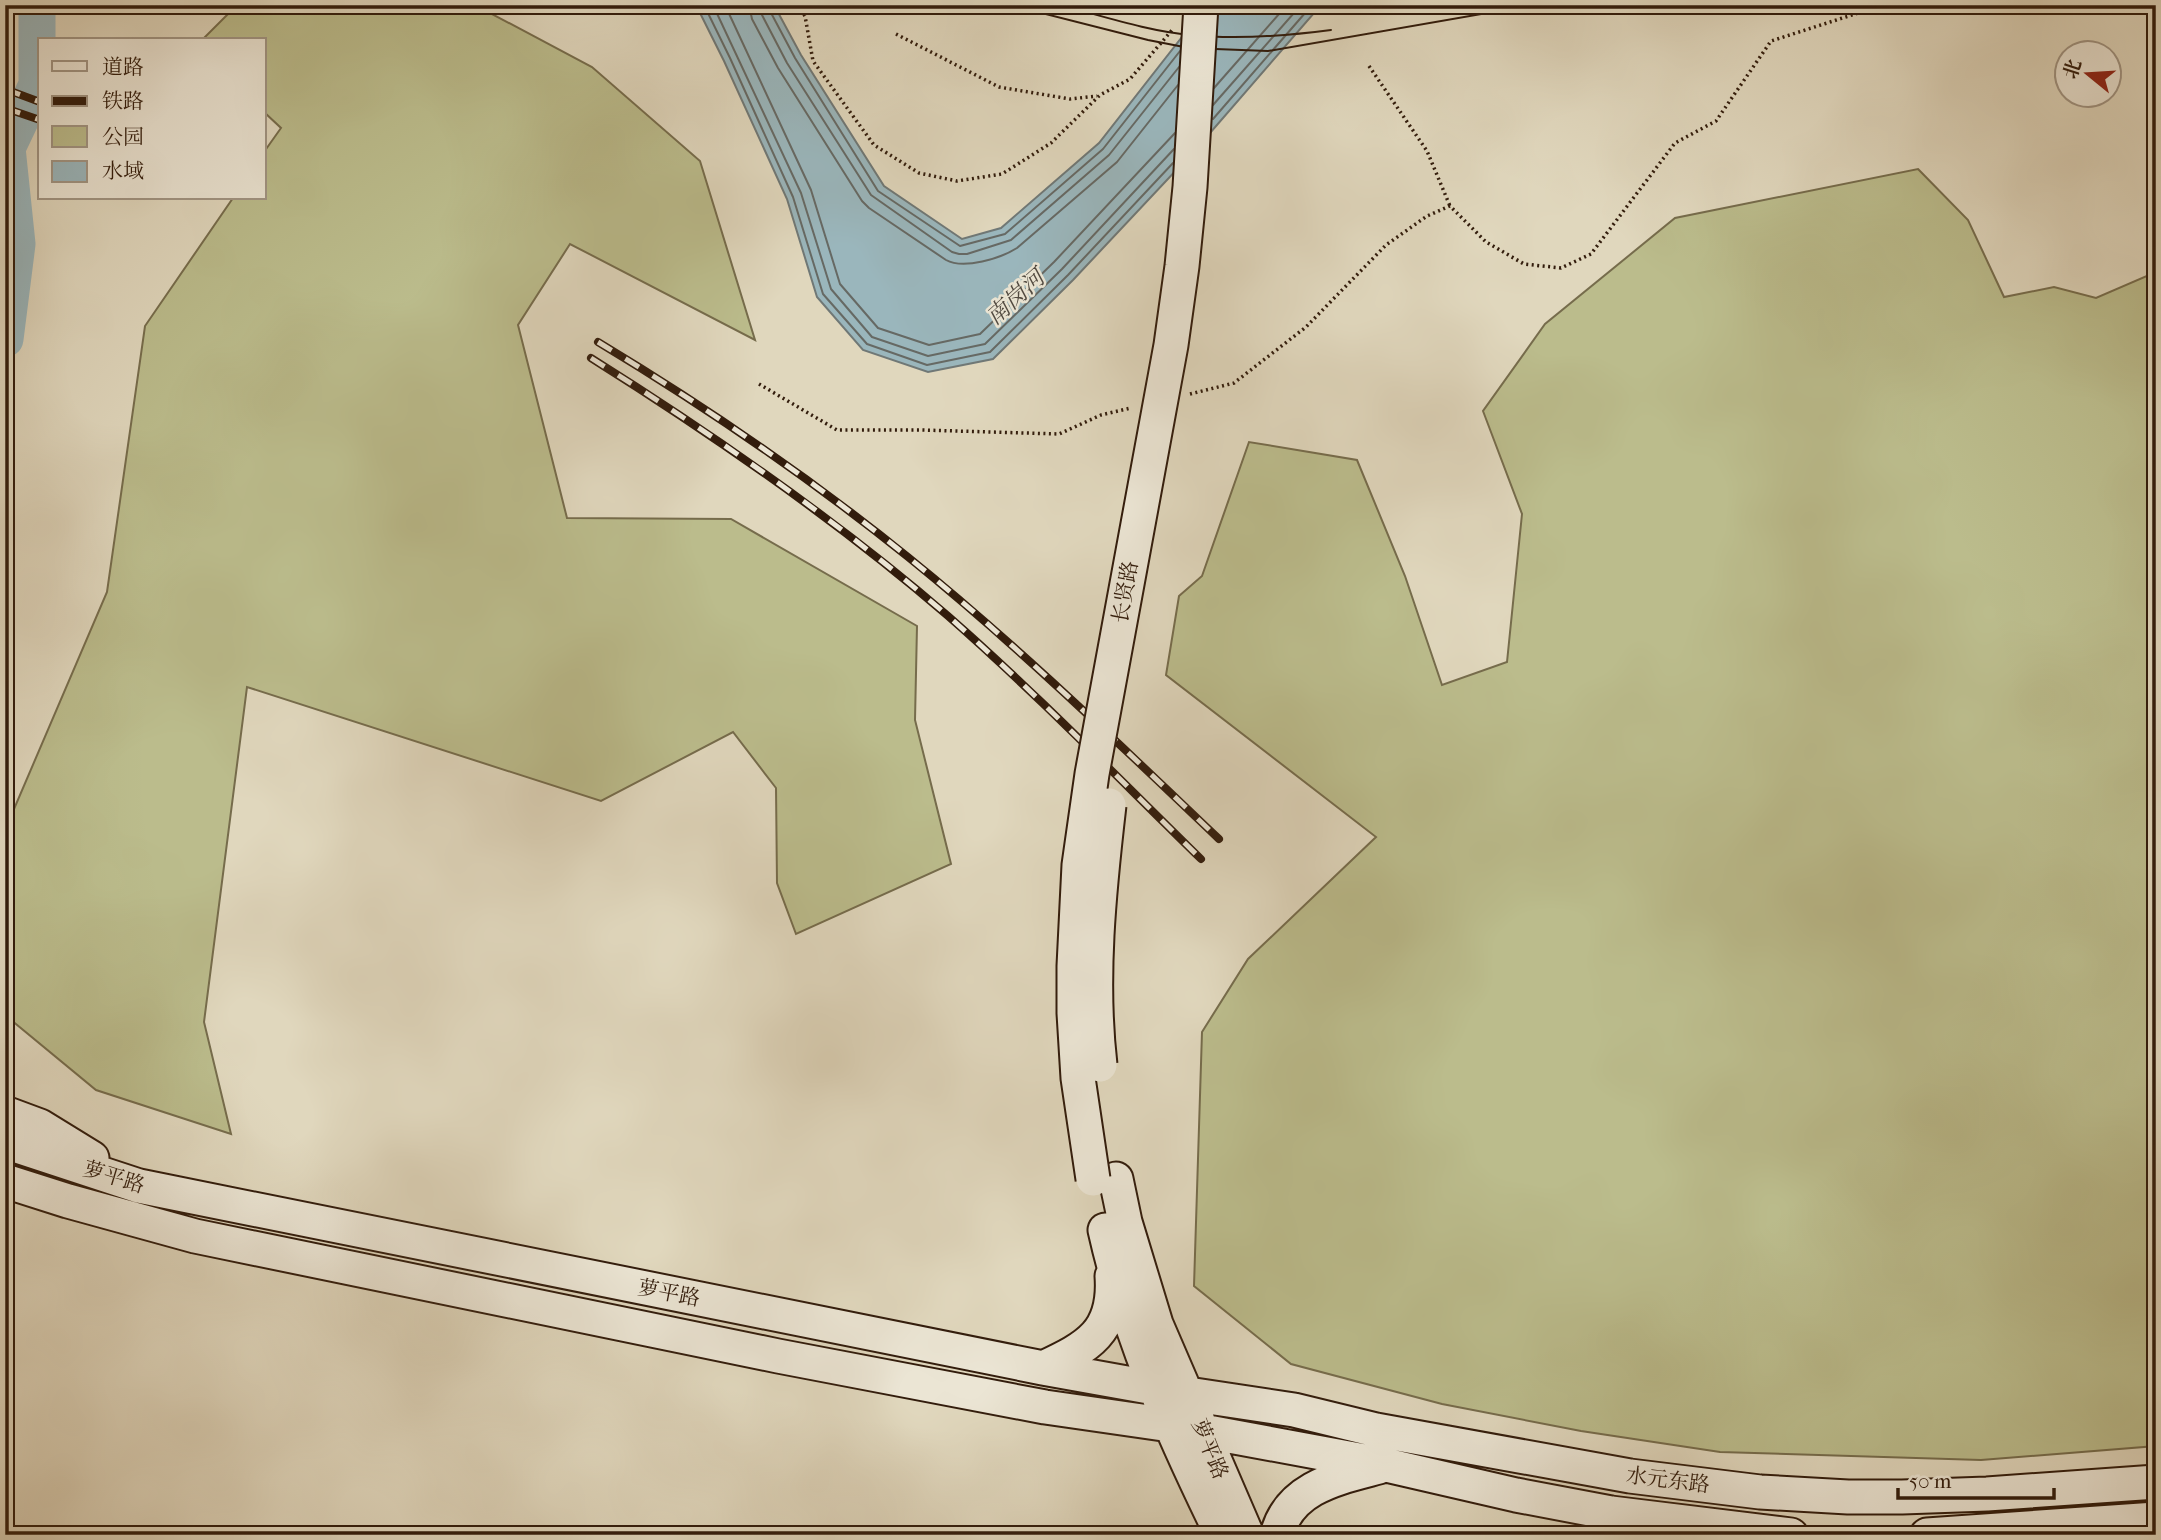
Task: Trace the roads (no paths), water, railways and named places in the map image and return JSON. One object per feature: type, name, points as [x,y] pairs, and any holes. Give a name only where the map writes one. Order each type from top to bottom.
[{"type":"main road","name":"长贤路","points":[[1105,1179],[1078,1078],[1074,966],[1079,864],[1092,774],[1171,345],[1190,187],[1201,5]]},
{"type":"main road","name":"长贤路","points":[[1105,1179],[1105,1113],[1099,1053],[1097,960],[1101,885],[1112,786],[1179,421],[1206,251],[1217,141],[1223,5]]},
{"type":"main road","points":[[5,1113],[40,1126],[139,1186]]},
{"type":"main road","name":"萝平路","points":[[5,1142],[139,1186],[1043,1368],[1188,1394],[1202,1432],[1227,1534]]},
{"type":"main road","points":[[1043,1368],[1079,1350],[1099,1334],[1109,1316],[1112,1302],[1111,1256],[1105,1179]]},
{"type":"main road","points":[[1105,1179],[1125,1222],[1156,1324],[1188,1394]]},
{"type":"main road","name":"萝平路","points":[[5,1181],[195,1236],[792,1359],[1045,1407],[1170,1425],[1227,1534]]},
{"type":"main road","points":[[1111,1256],[1125,1304],[1170,1425]]},
{"type":"main road","name":"水元东路","points":[[1188,1394],[1294,1410],[1376,1430],[1630,1476],[1760,1492],[1902,1497],[2156,1482]]},
{"type":"main road","name":"水元东路","points":[[1170,1425],[1386,1465],[1516,1495],[1612,1513],[1791,1535]]},
{"type":"main road","points":[[1277,1535],[1284,1516],[1295,1502],[1313,1488],[1329,1480],[1386,1465]]},
{"type":"main road","points":[[1927,1535],[2156,1519]]},
{"type":"water","name":"南岗河","points":[[696,5],[774,5],[801,55],[884,186],[962,239],[1001,228],[1099,143],[1207,5],[1321,5],[1197,148],[1073,280],[993,359],[928,372],[863,350],[817,297],[787,199]]},
{"type":"waterway","points":[[5,339],[17,244],[7,148],[37,85],[37,5]]},
{"type":"tram line","points":[[1010,5],[1189,48],[1268,51],[1533,5]]},
{"type":"tram line","points":[[1060,5],[1142,27],[1191,35],[1261,37],[1331,30]]},
{"type":"railway","points":[[5,89],[38,101]]},
{"type":"railway","points":[[5,108],[38,119]]},
{"type":"railway","points":[[598,342],[757,444],[908,557],[1028,660],[1219,839]]},
{"type":"railway","points":[[591,358],[774,480],[906,581],[1013,675],[1201,859]]}]
